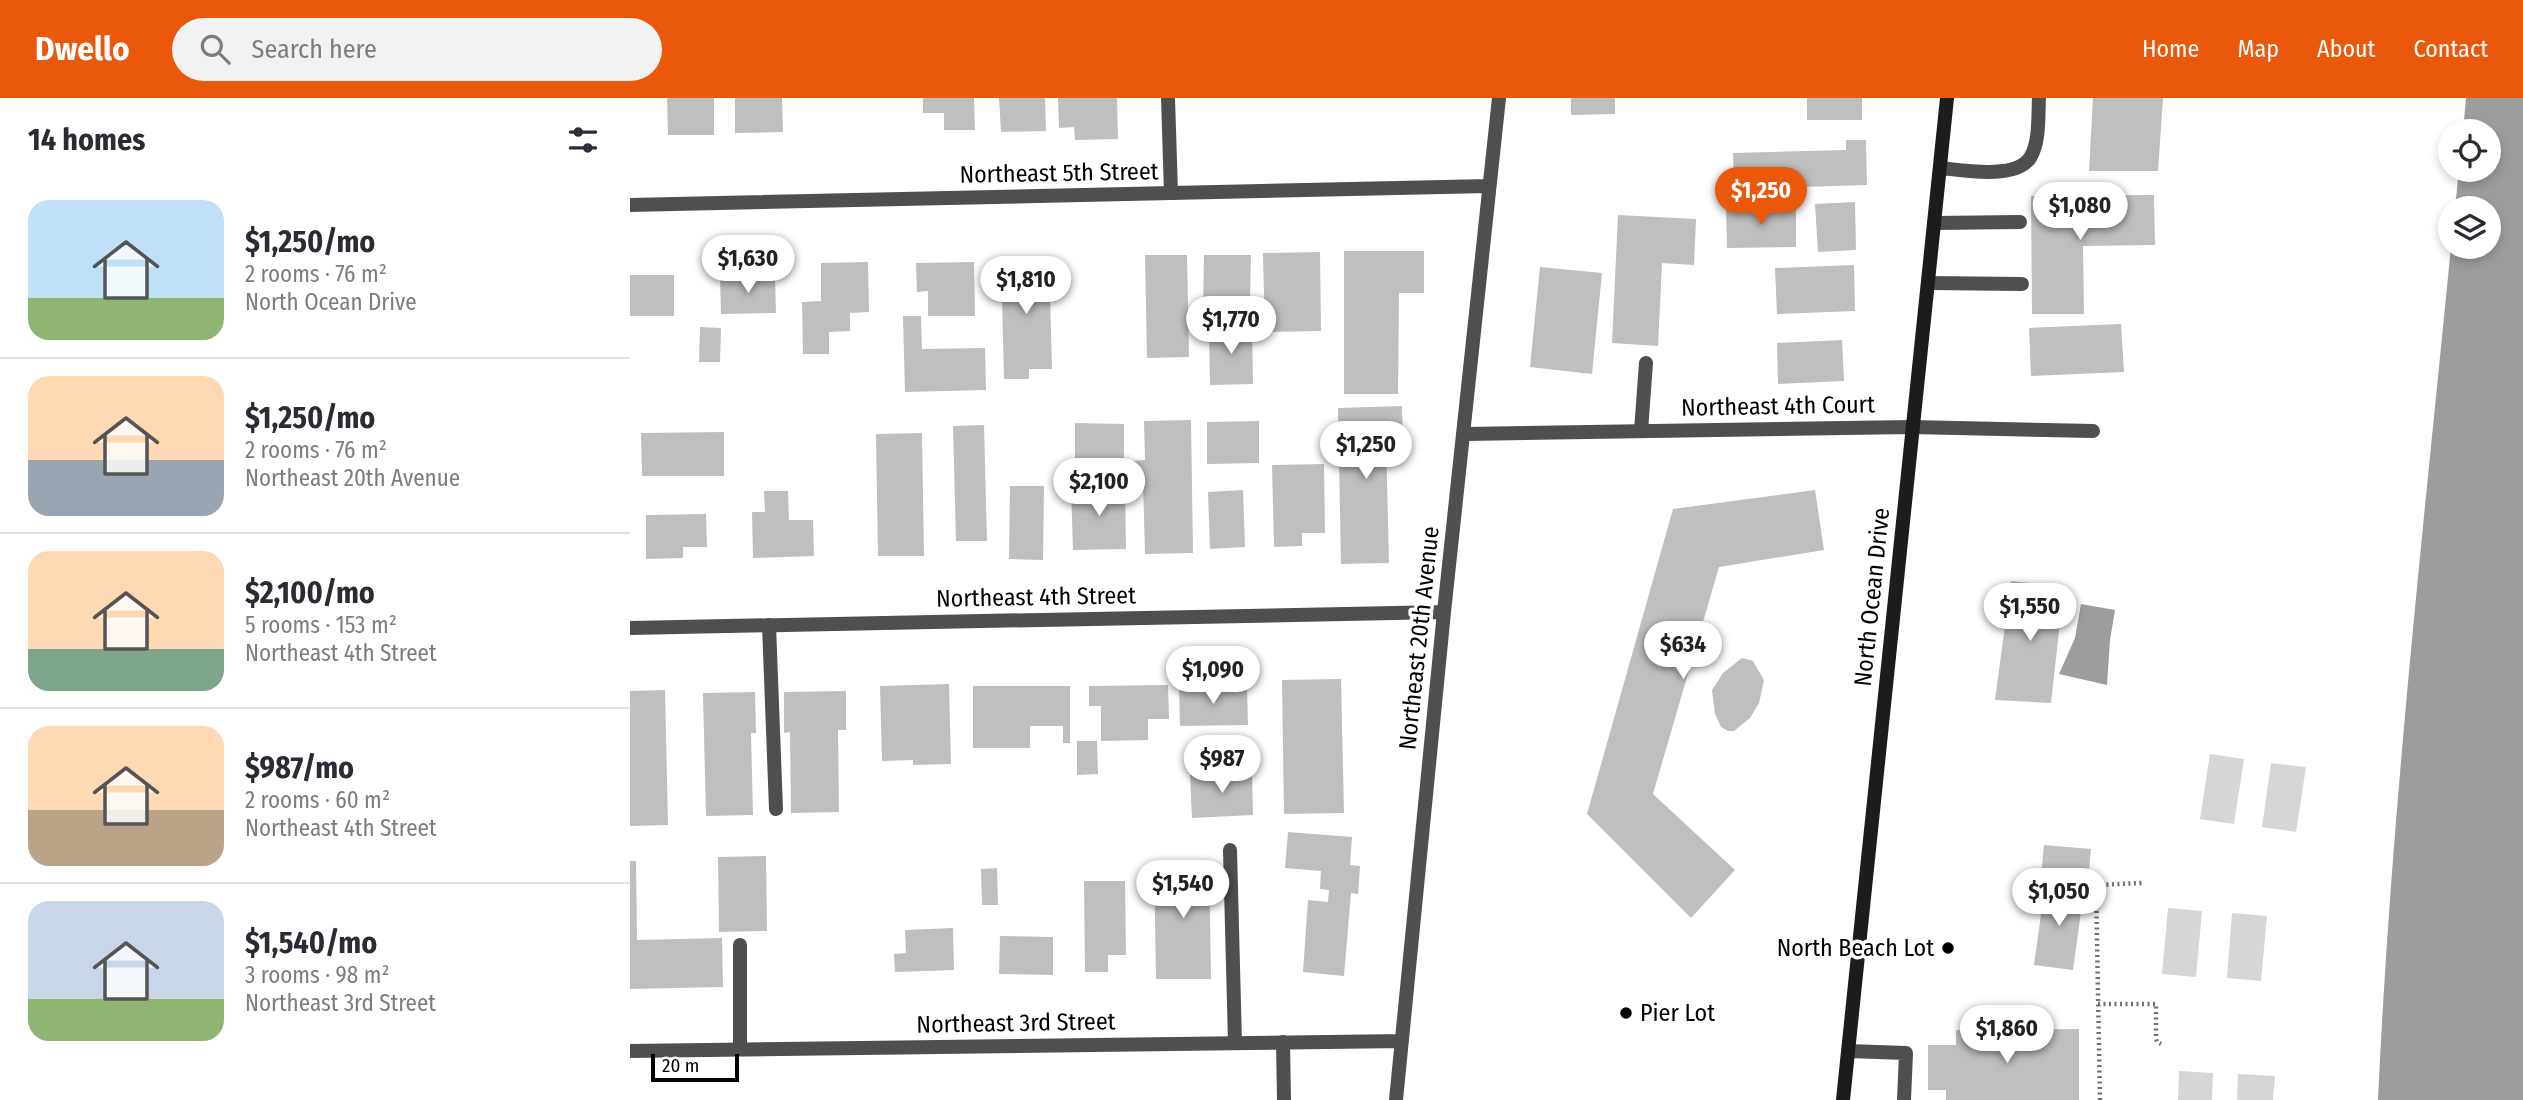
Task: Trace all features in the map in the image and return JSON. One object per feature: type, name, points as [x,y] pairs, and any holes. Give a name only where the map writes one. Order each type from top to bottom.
[{"type":"main road","name":"North Ocean Drive","points":[[1843,1100],[1947,98]]},
{"type":"street","points":[[1168,98],[1171,193]]},
{"type":"street","name":"Northeast 20th Avenue","points":[[1396,1100],[1444,612],[1499,98]]},
{"type":"street","points":[[1940,168],[1993,172],[2018,168],[2030,158],[2036,135],[2039,98]]},
{"type":"street","name":"Northeast 5th Street","points":[[630,205],[1489,186]]},
{"type":"street","points":[[1934,223],[2020,222]]},
{"type":"street","points":[[1928,283],[2022,284]]},
{"type":"street","points":[[1641,431],[1646,363]]},
{"type":"street","name":"Northeast 4th Court","points":[[1465,434],[1912,427],[2093,431]]},
{"type":"street","name":"Northeast 4th Street","points":[[630,628],[1444,612]]},
{"type":"street","points":[[769,625],[776,810]]},
{"type":"street","points":[[1230,850],[1234,1043]]},
{"type":"street","points":[[740,945],[740,1049]]},
{"type":"street","name":"Northeast 3rd Street","points":[[630,1051],[1402,1041]]},
{"type":"street","points":[[1283,1042],[1284,1100]]},
{"type":"street","points":[[1848,1051],[1906,1053],[1904,1100]]},
{"type":"path","points":[[2100,1100],[2096,885],[2142,883]]},
{"type":"path","points":[[2098,1004],[2156,1004],[2156,1038],[2161,1044]]},
{"type":"shaded area","points":[[2466,98],[2523,98],[2523,1100],[2378,1100],[2399,780],[2450,259],[2501,259],[2501,196],[2456,196],[2458,182],[2501,182],[2501,119],[2464,119]]},
{"type":"shaded area","points":[[2081,604],[2115,610],[2107,685],[2059,674],[2075,638]]},
{"type":"shaded area","points":[[2210,754],[2244,759],[2234,824],[2200,819]]},
{"type":"shaded area","points":[[2271,763],[2306,767],[2296,832],[2262,827]]},
{"type":"shaded area","points":[[2168,908],[2202,911],[2196,977],[2162,974]]},
{"type":"shaded area","points":[[2232,913],[2267,916],[2261,981],[2227,978]]},
{"type":"shaded area","points":[[2179,1071],[2213,1073],[2212,1100],[2178,1100]]},
{"type":"shaded area","points":[[2238,1074],[2275,1076],[2273,1100],[2237,1100]]},
{"type":"building","points":[[667,98],[714,98],[714,135],[668,135]]},
{"type":"building","points":[[735,98],[782,98],[783,132],[735,133]]},
{"type":"building","points":[[923,98],[974,98],[975,130],[944,130],[944,113],[923,113]]},
{"type":"building","points":[[999,98],[1045,98],[1046,131],[1001,132]]},
{"type":"building","points":[[1058,98],[1117,98],[1118,139],[1075,140],[1074,127],[1059,128]]},
{"type":"building","points":[[1571,98],[1615,98],[1615,114],[1571,115]]},
{"type":"building","points":[[1807,98],[1862,98],[1862,120],[1807,120]]},
{"type":"building","points":[[2093,98],[2163,98],[2158,171],[2089,171]]},
{"type":"building","points":[[1846,140],[1866,140],[1867,185],[1734,189],[1733,153],[1846,150]]},
{"type":"building","points":[[2154,195],[2155,245],[2083,246],[2084,314],[2032,314],[2031,196]]},
{"type":"building","points":[[1855,202],[1856,250],[1818,252],[1815,204]]},
{"type":"building","points":[[1796,207],[1796,247],[1727,248],[1726,208]]},
{"type":"building","points":[[1618,215],[1696,219],[1694,265],[1662,263],[1658,346],[1612,343]]},
{"type":"building","points":[[1344,251],[1424,251],[1424,293],[1399,293],[1398,394],[1344,394]]},
{"type":"building","points":[[1320,252],[1321,331],[1265,332],[1263,253]]},
{"type":"building","points":[[1145,255],[1187,255],[1189,357],[1147,358]]},
{"type":"building","points":[[1204,255],[1251,255],[1250,301],[1225,300],[1225,314],[1203,314]]},
{"type":"building","points":[[1049,257],[1052,369],[1029,369],[1029,379],[1004,379],[1001,258]]},
{"type":"building","points":[[868,262],[869,312],[850,313],[850,331],[829,332],[829,354],[803,354],[802,302],[821,301],[821,263]]},
{"type":"building","points":[[974,262],[975,316],[928,316],[928,291],[917,292],[916,263]]},
{"type":"building","points":[[1854,265],[1855,311],[1777,314],[1775,268]]},
{"type":"building","points":[[1540,267],[1602,273],[1592,374],[1530,367]]},
{"type":"building","points":[[630,275],[674,275],[674,316],[630,316]]},
{"type":"building","points":[[775,276],[776,313],[721,314],[720,277]]},
{"type":"building","points":[[903,316],[921,316],[922,349],[985,348],[986,390],[905,392]]},
{"type":"building","points":[[2121,324],[2124,372],[2031,376],[2029,328]]},
{"type":"building","points":[[700,327],[721,328],[720,362],[699,362]]},
{"type":"building","points":[[1252,328],[1253,384],[1210,385],[1209,329]]},
{"type":"building","points":[[1842,340],[1844,381],[1778,384],[1777,343]]},
{"type":"building","points":[[1402,406],[1403,440],[1386,440],[1389,563],[1341,564],[1338,408]]},
{"type":"building","points":[[1191,420],[1193,553],[1145,554],[1143,481],[1131,481],[1130,461],[1145,460],[1144,421]]},
{"type":"building","points":[[1259,421],[1259,463],[1207,464],[1207,422]]},
{"type":"building","points":[[1075,423],[1124,424],[1124,462],[1075,462]]},
{"type":"building","points":[[984,425],[987,541],[956,541],[953,426]]},
{"type":"building","points":[[724,432],[724,476],[642,476],[641,433]]},
{"type":"building","points":[[922,433],[924,556],[878,556],[876,434]]},
{"type":"building","points":[[1324,464],[1325,533],[1302,533],[1302,546],[1274,547],[1272,465]]},
{"type":"building","points":[[1010,486],[1044,486],[1043,560],[1009,559]]},
{"type":"building","points":[[1125,486],[1126,549],[1073,550],[1071,487]]},
{"type":"building","points":[[1243,490],[1245,547],[1210,549],[1208,492]]},
{"type":"building","points":[[1815,490],[1824,550],[1719,567],[1653,794],[1735,870],[1691,918],[1587,814],[1673,509]]},
{"type":"building","points":[[764,491],[788,491],[789,520],[813,520],[814,556],[753,558],[752,512],[765,512]]},
{"type":"building","points":[[706,514],[707,547],[683,547],[683,558],[646,559],[646,515]]},
{"type":"building","points":[[2011,581],[2064,586],[2051,703],[1995,700]]},
{"type":"building","points":[[1742,658],[1753,661],[1764,680],[1759,703],[1750,718],[1734,731],[1728,731],[1721,727],[1715,714],[1712,690],[1723,673]]},
{"type":"building","points":[[1341,679],[1344,813],[1284,814],[1282,680]]},
{"type":"building","points":[[949,684],[951,764],[913,765],[913,760],[882,761],[880,686]]},
{"type":"building","points":[[1168,685],[1169,719],[1148,719],[1148,740],[1101,741],[1101,706],[1089,706],[1089,686]]},
{"type":"building","points":[[973,686],[1070,686],[1070,743],[1063,743],[1063,726],[1030,726],[1030,748],[973,748]]},
{"type":"building","points":[[1179,686],[1247,686],[1248,725],[1180,726]]},
{"type":"building","points":[[665,690],[668,825],[630,826],[630,691]]},
{"type":"building","points":[[846,691],[846,730],[838,730],[839,812],[791,813],[790,732],[784,733],[784,692]]},
{"type":"building","points":[[755,692],[756,733],[751,733],[753,815],[706,816],[703,693]]},
{"type":"building","points":[[1077,741],[1097,741],[1098,774],[1077,775]]},
{"type":"building","points":[[1252,772],[1253,815],[1192,818],[1190,775]]},
{"type":"building","points":[[1288,832],[1352,837],[1350,865],[1360,866],[1358,894],[1351,893],[1344,976],[1303,972],[1308,900],[1328,902],[1329,890],[1320,889],[1321,871],[1285,868]]},
{"type":"building","points":[[2044,845],[2091,849],[2088,882],[2041,877]]},
{"type":"building","points":[[766,856],[767,931],[719,932],[718,857]]},
{"type":"building","points":[[1209,860],[1211,979],[1156,979],[1154,861]]},
{"type":"building","points":[[630,861],[636,861],[637,940],[722,938],[723,987],[630,989]]},
{"type":"building","points":[[997,868],[998,905],[982,905],[981,869]]},
{"type":"building","points":[[1084,881],[1125,881],[1126,955],[1108,955],[1108,972],[1085,972]]},
{"type":"building","points":[[2045,886],[2084,890],[2073,970],[2034,965]]},
{"type":"building","points":[[953,928],[954,970],[895,972],[894,954],[906,953],[905,930]]},
{"type":"building","points":[[1000,936],[1053,937],[1053,975],[999,974]]},
{"type":"building","points":[[2079,1029],[2079,1100],[1946,1100],[1946,1090],[1928,1090],[1928,1045],[1956,1045],[1956,1030]]},
{"type":"place","name":"North Beach Lot","points":[[1948,948]]},
{"type":"place","name":"Pier Lot","points":[[1626,1013]]}]
